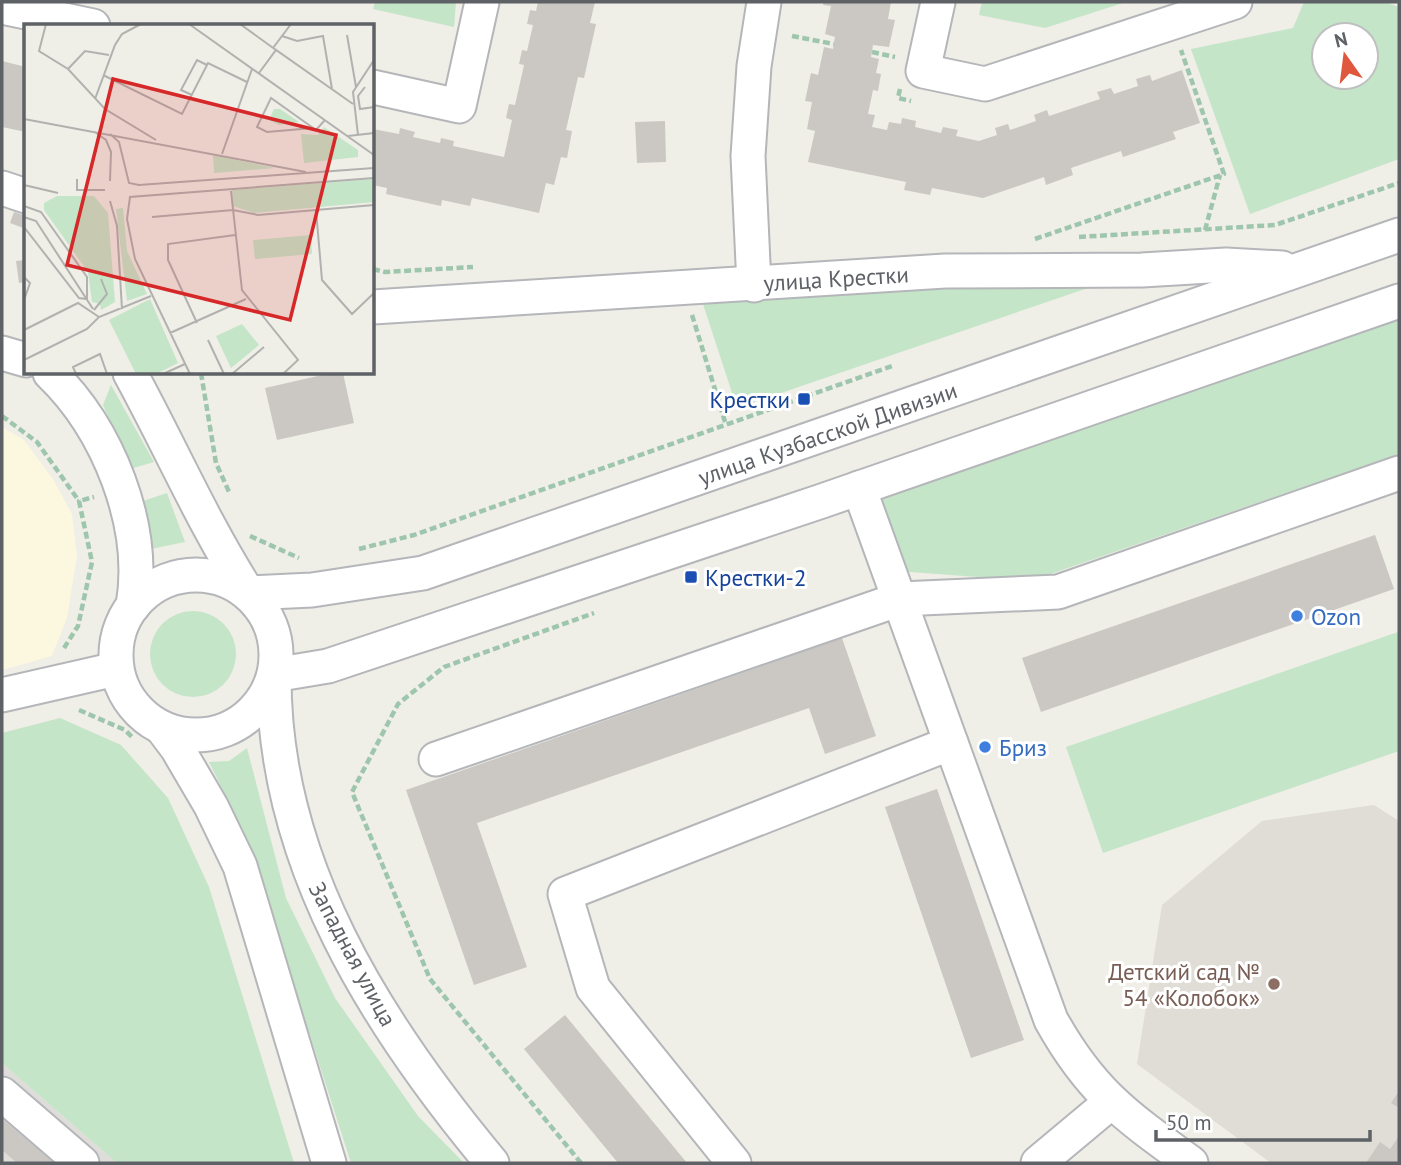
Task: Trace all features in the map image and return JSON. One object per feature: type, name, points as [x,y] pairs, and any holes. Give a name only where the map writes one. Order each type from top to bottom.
[{"type":"street","points":[[374,87],[459,106],[482,2]]},
{"type":"street","points":[[754,285],[748,156],[754,66],[764,2]]},
{"type":"street","points":[[937,2],[923,71],[985,84],[1234,2]]},
{"type":"street","points":[[2,6],[84,24]]},
{"type":"street","points":[[2,188],[24,195]]},
{"type":"street","name":"улица Кузбасской Дивизии","points":[[248,593],[312,590],[423,573],[1399,235]]},
{"type":"street","name":"улица Крестки","points":[[376,306],[691,289],[945,271],[1142,270],[1226,265],[1298,270]]},
{"type":"street","points":[[274,675],[328,667],[859,488],[1399,301]]},
{"type":"street","points":[[2,335],[24,333]]},
{"type":"street","points":[[2,353],[24,359]]},
{"type":"street","points":[[131,374],[177,458],[217,545],[268,618],[277,649],[274,675],[260,702],[238,724],[213,734],[187,735],[162,728],[140,714],[124,693],[116,669],[115,643],[123,618],[132,606],[160,582],[186,574],[219,577],[248,593]]},
{"type":"street","points":[[63,378],[118,478],[132,543],[136,588],[132,606]]},
{"type":"street","points":[[436,759],[900,599],[1058,592],[1397,483]]},
{"type":"street","points":[[859,488],[1051,1020],[1073,1059],[1111,1102],[1191,1163]]},
{"type":"street","points":[[2,695],[116,669]]},
{"type":"street","name":"Западная улица","points":[[274,675],[274,718],[288,808],[320,899],[391,1029],[443,1104],[492,1163]]},
{"type":"street","points":[[162,728],[211,806],[240,866],[330,1163]]},
{"type":"street","points":[[734,1163],[593,988],[565,894],[951,743]]},
{"type":"street","points":[[2,1094],[82,1163]]},
{"type":"street","points":[[1038,1163],[1111,1102]]},
{"type":"path","points":[[1035,239],[1224,174],[1171,23]]},
{"type":"path","points":[[792,36],[834,44]]},
{"type":"path","points":[[1205,230],[1220,174]]},
{"type":"path","points":[[691,289],[692,318],[726,425]]},
{"type":"path","points":[[351,551],[414,535],[895,365]]},
{"type":"path","points":[[201,374],[216,463],[232,499]]},
{"type":"path","points":[[2,416],[37,442],[79,501]]},
{"type":"path","points":[[248,536],[306,561]]},
{"type":"shaded area","points":[[2,427],[24,440],[53,479],[72,514],[77,556],[67,618],[52,656],[2,670]]},
{"type":"shaded area","name":"Детский сад № 54 «Колобок»","points":[[1374,805],[1399,821],[1399,1163],[1271,1163],[1137,1064],[1162,905],[1262,821]]},
{"type":"shaded area","points":[[2,1063],[117,1163],[2,1163]]},
{"type":"green space","points":[[375,2],[456,2],[454,27],[373,9]]},
{"type":"green space","points":[[982,2],[1126,2],[1045,28],[979,15]]},
{"type":"green space","points":[[1304,2],[1385,2],[1399,7],[1399,159],[1250,214],[1191,49],[1293,28]]},
{"type":"green space","points":[[1072,283],[1088,288],[737,408],[702,301]]},
{"type":"green space","points":[[1399,304],[1399,454],[1030,581],[897,571],[866,482]]},
{"type":"green space","points":[[111,385],[154,462],[130,469],[103,405]]},
{"type":"green space","points":[[167,493],[185,542],[151,549],[143,501]]},
{"type":"green space","points":[[193,611],[217,618],[229,630],[236,654],[229,678],[217,690],[193,697],[169,690],[157,678],[150,654],[157,630],[169,618]]},
{"type":"green space","points":[[1398,632],[1399,751],[1103,853],[1066,747]]},
{"type":"green space","points":[[60,718],[121,745],[168,798],[209,887],[294,1163],[117,1163],[2,1063],[2,733]]},
{"type":"green space","points":[[247,748],[286,898],[335,998],[418,1116],[464,1163],[351,1163],[247,839],[209,762],[229,761]]},
{"type":"building","points":[[538,2],[595,2],[590,23],[596,24],[584,78],[578,77],[566,130],[572,131],[567,158],[561,157],[554,185],[546,183],[539,213],[472,198],[470,206],[442,200],[441,206],[386,194],[387,188],[374,185],[374,129],[399,134],[400,128],[415,132],[413,137],[440,143],[441,138],[454,141],[453,146],[504,157],[512,120],[506,118],[509,104],[515,105],[524,65],[519,64],[522,50],[527,51],[533,25],[527,24],[530,10],[536,11]]},
{"type":"building","points":[[824,2],[891,2],[888,19],[895,20],[889,47],[873,45],[871,57],[879,59],[876,73],[881,74],[878,91],[873,90],[868,114],[875,115],[872,127],[887,130],[889,122],[901,124],[902,118],[916,121],[915,127],[941,133],[943,127],[958,130],[956,136],[979,141],[997,135],[995,128],[1008,124],[1010,130],[1036,121],[1034,115],[1047,110],[1049,116],[1100,99],[1097,92],[1111,88],[1114,94],[1138,86],[1136,79],[1150,75],[1152,81],[1182,70],[1200,123],[1173,132],[1176,139],[1123,157],[1121,151],[1071,168],[1073,175],[1046,185],[1044,177],[983,198],[932,188],[930,195],[904,190],[906,182],[808,162],[815,131],[807,129],[812,102],[805,101],[811,73],[818,75],[824,47],[833,49],[835,37],[825,34],[831,6],[823,5]]},
{"type":"building","points":[[2,61],[24,66],[24,132],[2,127]]},
{"type":"building","points":[[665,121],[666,162],[637,163],[635,122]]},
{"type":"building","points":[[14,212],[24,215],[24,228],[10,223]]},
{"type":"building","points":[[24,260],[24,282],[19,283],[16,261]]},
{"type":"building","points":[[327,374],[343,374],[354,423],[277,440],[265,388]]},
{"type":"building","points":[[1375,535],[1394,589],[1041,712],[1022,658]]},
{"type":"building","points":[[842,638],[876,736],[825,754],[809,708],[477,823],[527,967],[474,985],[406,790]]},
{"type":"building","points":[[937,789],[1024,1040],[971,1058],[885,807]]},
{"type":"building","points":[[565,1015],[687,1163],[618,1163],[524,1049]]},
{"type":"building","points":[[1399,1091],[1399,1108],[1391,1103]]},
{"type":"building","points":[[2,1119],[54,1163],[17,1163],[2,1150]]},
{"type":"building","points":[[1399,1136],[1399,1163],[1366,1163],[1380,1142],[1390,1149]]},
{"type":"place","name":"Крестки","points":[[804,399]]},
{"type":"place","name":"Крестки-2","points":[[691,577]]},
{"type":"place","name":"Ozon","points":[[1297,616]]},
{"type":"place","name":"Бриз","points":[[985,747]]},
{"type":"place","name":"Детский сад № 54 «Колобок»","points":[[1274,984]]}]
